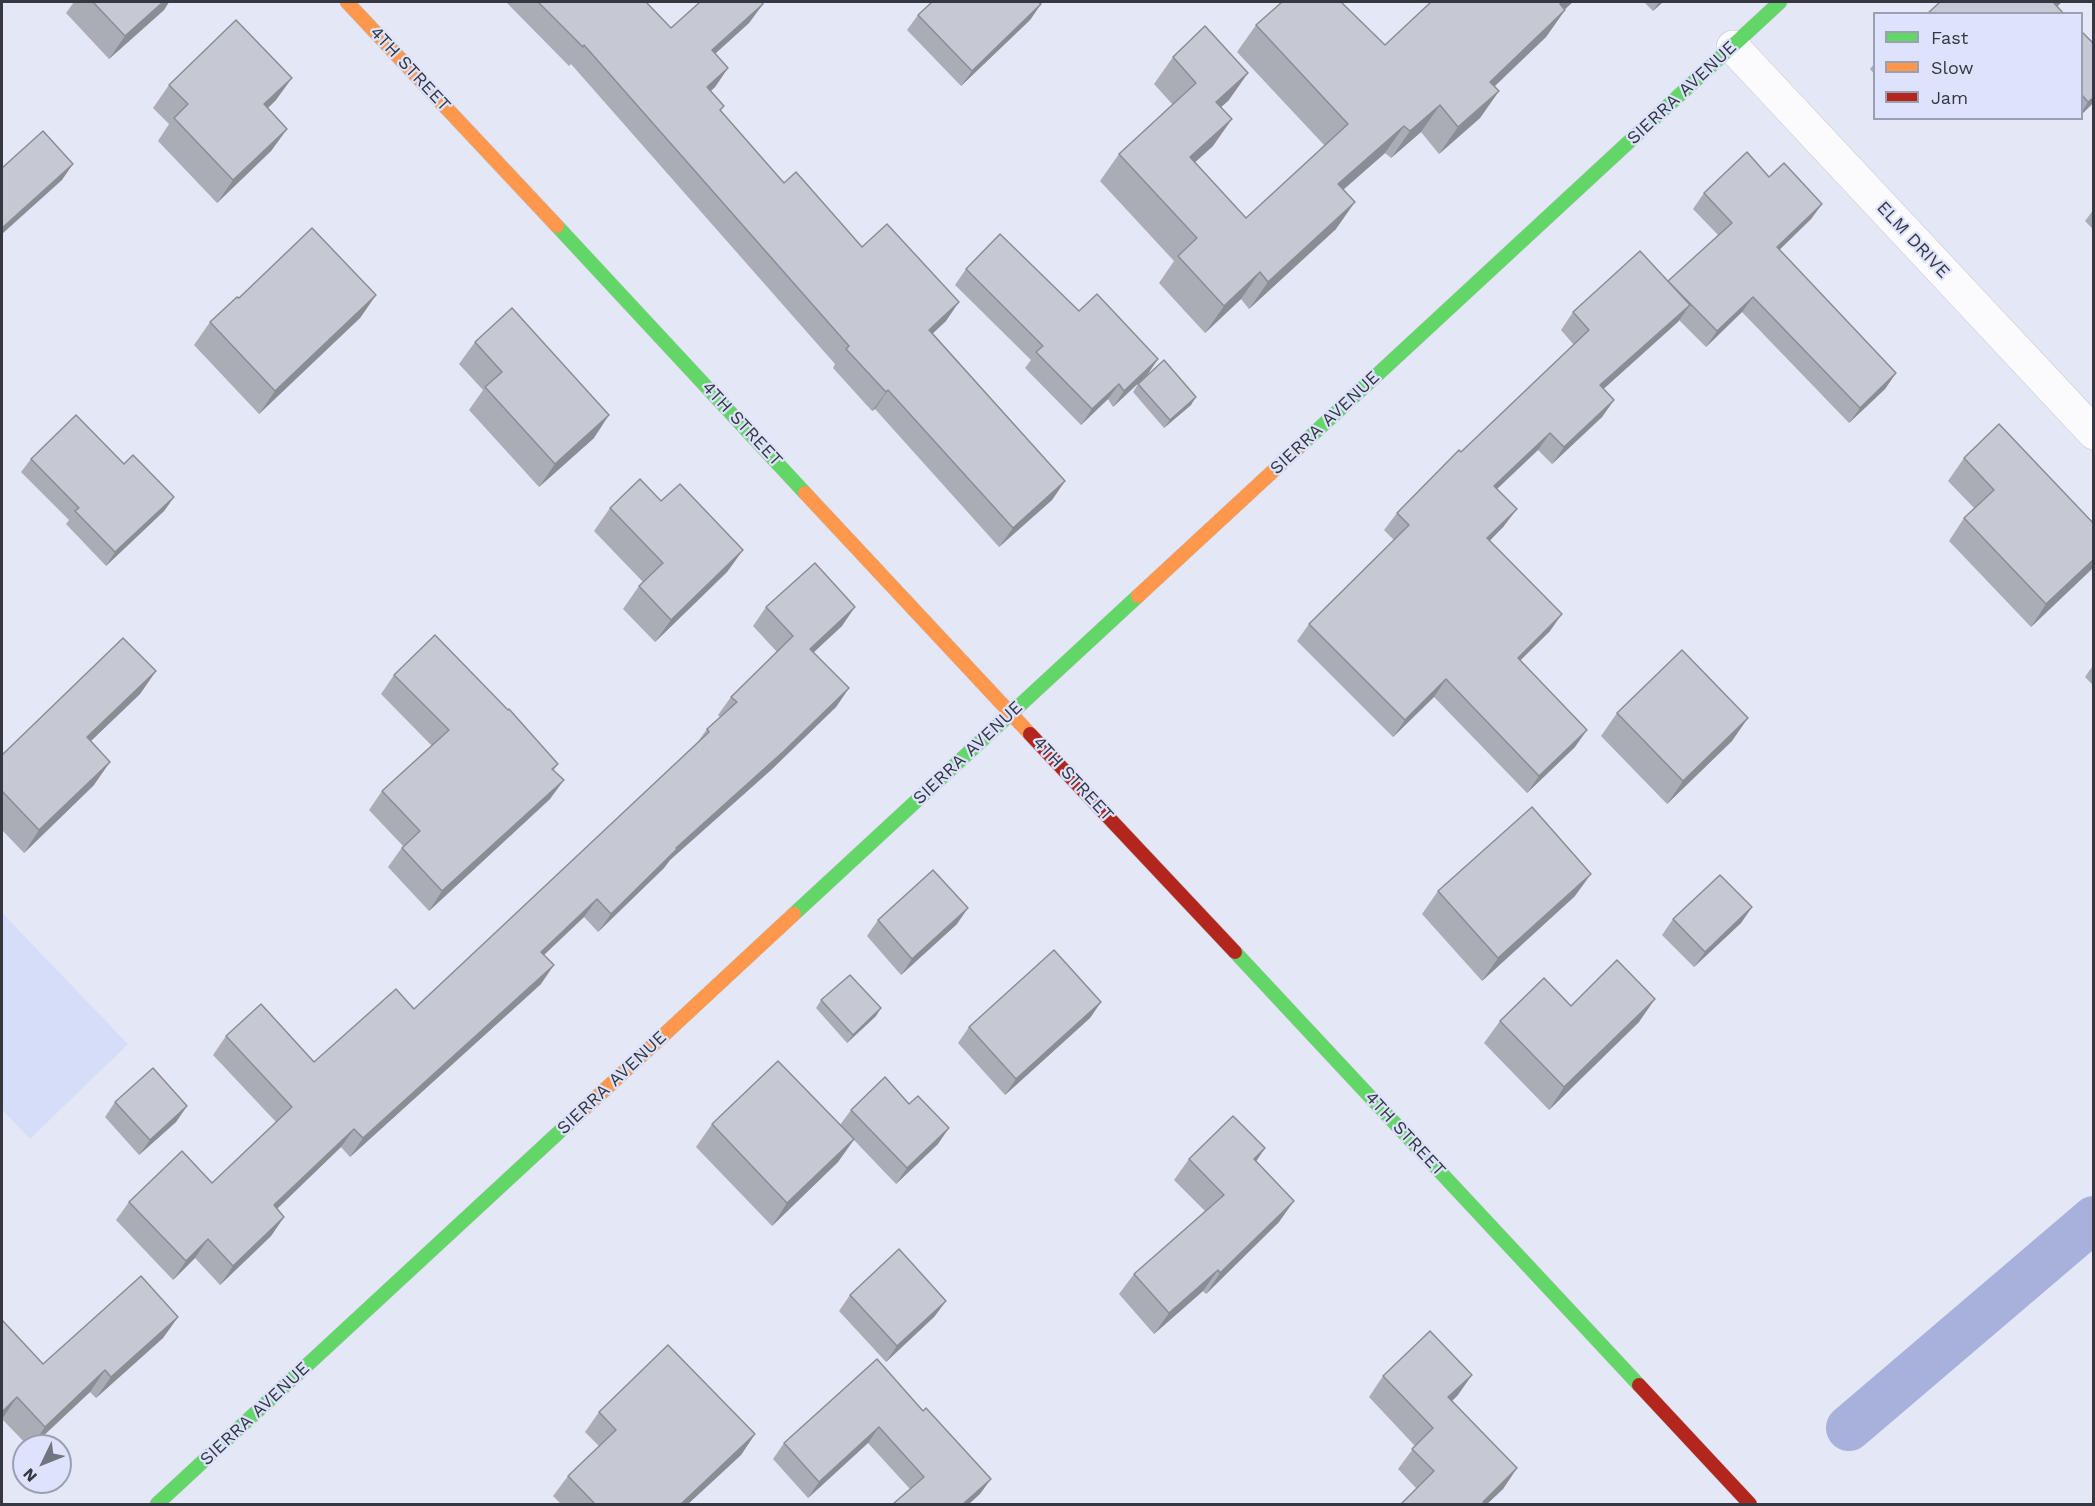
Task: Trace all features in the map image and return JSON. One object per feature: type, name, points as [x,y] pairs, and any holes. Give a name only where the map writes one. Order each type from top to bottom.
[{"type":"street","name":"4TH STREET","points":[[346,2],[1750,1504]]},
{"type":"street","name":"SIERRA AVENUE","points":[[157,1504],[1780,2]]},
{"type":"street","name":"ELM DRIVE","points":[[1733,47],[2094,433]]},
{"type":"shaded area","points":[[2,913],[128,1044],[30,1139],[2,1110]]},
{"type":"building","points":[[93,2],[163,2],[125,36]]},
{"type":"building","points":[[538,2],[646,2],[671,28],[700,2],[761,2],[763,4],[712,50],[728,68],[707,87],[724,106],[720,110],[784,183],[796,172],[862,247],[887,224],[959,302],[929,330],[1065,481],[1013,528],[888,390],[886,392],[846,349],[849,346],[584,45],[583,47]]},
{"type":"building","points":[[932,2],[1038,2],[1041,4],[972,71],[918,15]]},
{"type":"building","points":[[1282,2],[1341,2],[1385,45],[1431,2],[1562,2],[1560,4],[1565,10],[1490,82],[1499,91],[1458,127],[1440,105],[1410,131],[1404,126],[1338,184],[1355,202],[1268,282],[1260,272],[1224,306],[1178,256],[1197,238],[1119,154],[1196,83],[1173,57],[1205,26],[1248,73],[1216,102],[1232,119],[1190,157],[1246,218],[1348,124],[1256,25]]},
{"type":"building","points":[[1940,2],[2056,2],[2054,3],[2062,12],[1929,12]]},
{"type":"building","points":[[236,20],[292,78],[264,104],[287,129],[233,180],[174,118],[188,104],[169,85]]},
{"type":"building","points":[[2083,33],[2094,44],[2094,97],[2088,102],[2083,96]]},
{"type":"building","points":[[43,131],[73,164],[2,228],[2,168]]},
{"type":"building","points":[[1747,152],[1769,177],[1784,163],[1822,204],[1777,247],[1896,373],[1860,408],[1753,297],[1717,331],[1668,281],[1732,223],[1704,193]]},
{"type":"building","points":[[312,228],[376,295],[275,391],[210,322],[237,297],[239,298]]},
{"type":"building","points":[[1000,234],[1079,311],[1097,294],[1158,359],[1124,391],[1119,384],[1092,409],[1036,352],[1043,346],[966,269]]},
{"type":"building","points":[[1640,251],[1690,305],[1600,385],[1614,400],[1564,447],[1550,433],[1494,486],[1517,509],[1487,538],[1562,614],[1518,658],[1587,730],[1539,776],[1446,679],[1405,720],[1309,624],[1409,525],[1397,513],[1459,450],[1461,452],[1589,330],[1573,312]]},
{"type":"building","points":[[512,308],[609,415],[555,464],[485,387],[502,372],[475,342]]},
{"type":"building","points":[[1164,360],[1196,397],[1170,420],[1138,384]]},
{"type":"building","points":[[76,415],[124,464],[133,455],[174,497],[115,552],[75,511],[79,508],[31,459]]},
{"type":"building","points":[[1999,424],[2094,524],[2094,559],[2046,604],[1964,518],[1994,490],[1964,458]]},
{"type":"building","points":[[640,479],[661,501],[680,484],[743,550],[671,620],[639,586],[663,563],[610,508]]},
{"type":"building","points":[[815,563],[855,607],[810,649],[849,688],[784,751],[676,848],[611,914],[597,899],[541,952],[554,965],[363,1138],[354,1129],[274,1205],[284,1217],[233,1266],[208,1239],[186,1261],[129,1202],[182,1151],[212,1183],[292,1107],[226,1036],[261,1004],[314,1062],[396,989],[414,1009],[709,732],[707,729],[737,702],[731,697],[793,636],[766,607]]},
{"type":"building","points":[[435,635],[509,709],[558,764],[552,769],[564,780],[442,891],[402,848],[420,831],[382,791],[449,730],[394,675]]},
{"type":"building","points":[[123,638],[156,671],[87,737],[110,762],[39,830],[2,791],[2,755]]},
{"type":"building","points":[[1682,650],[1748,718],[1683,781],[1617,713]]},
{"type":"building","points":[[1532,807],[1591,874],[1498,958],[1438,891]]},
{"type":"building","points":[[933,870],[968,908],[912,959],[878,920]]},
{"type":"building","points":[[1720,875],[1752,907],[1705,952],[1673,919]]},
{"type":"building","points":[[1054,950],[1101,1002],[1016,1079],[969,1027]]},
{"type":"building","points":[[1617,960],[1655,999],[1564,1087],[1500,1021],[1544,978],[1571,1006]]},
{"type":"building","points":[[850,975],[881,1008],[853,1035],[821,1000]]},
{"type":"building","points":[[778,1061],[854,1139],[787,1203],[712,1124]]},
{"type":"building","points":[[153,1068],[187,1106],[150,1140],[115,1102]]},
{"type":"building","points":[[885,1077],[909,1104],[918,1096],[949,1128],[907,1168],[851,1110]]},
{"type":"building","points":[[1233,1116],[1265,1148],[1254,1159],[1294,1201],[1220,1273],[1218,1270],[1169,1313],[1134,1274],[1224,1195],[1189,1159]]},
{"type":"building","points":[[899,1249],[946,1301],[897,1346],[850,1295]]},
{"type":"building","points":[[141,1276],[178,1317],[111,1377],[105,1370],[45,1427],[17,1397],[2,1412],[2,1320],[43,1364]]},
{"type":"building","points":[[1430,1331],[1472,1375],[1448,1397],[1517,1468],[1483,1502],[1485,1504],[1401,1504],[1434,1471],[1412,1449],[1433,1428],[1383,1376]]},
{"type":"building","points":[[668,1345],[755,1434],[681,1504],[595,1504],[568,1476],[616,1430],[599,1412]]},
{"type":"building","points":[[877,1359],[923,1411],[926,1408],[991,1479],[963,1504],[893,1504],[924,1477],[879,1427],[819,1482],[784,1443]]},
{"type":"waterway","points":[[1849,1428],[2094,1219]]},
{"type":"traffic: fast","points":[[1298,448],[1780,2]]},
{"type":"traffic: fast","points":[[557,226],[805,493]]},
{"type":"traffic: fast","points":[[794,914],[1138,596]]},
{"type":"traffic: fast","points":[[1235,952],[1639,1385]]},
{"type":"traffic: fast","points":[[157,1504],[584,1109]]},
{"type":"traffic: slow","points":[[347,2],[557,226]]},
{"type":"traffic: slow","points":[[1138,596],[1298,448]]},
{"type":"traffic: slow","points":[[805,493],[1030,734]]},
{"type":"traffic: slow","points":[[584,1109],[794,914]]},
{"type":"traffic: jam","points":[[1030,734],[1235,952]]},
{"type":"traffic: jam","points":[[1639,1385],[1750,1504]]}]
